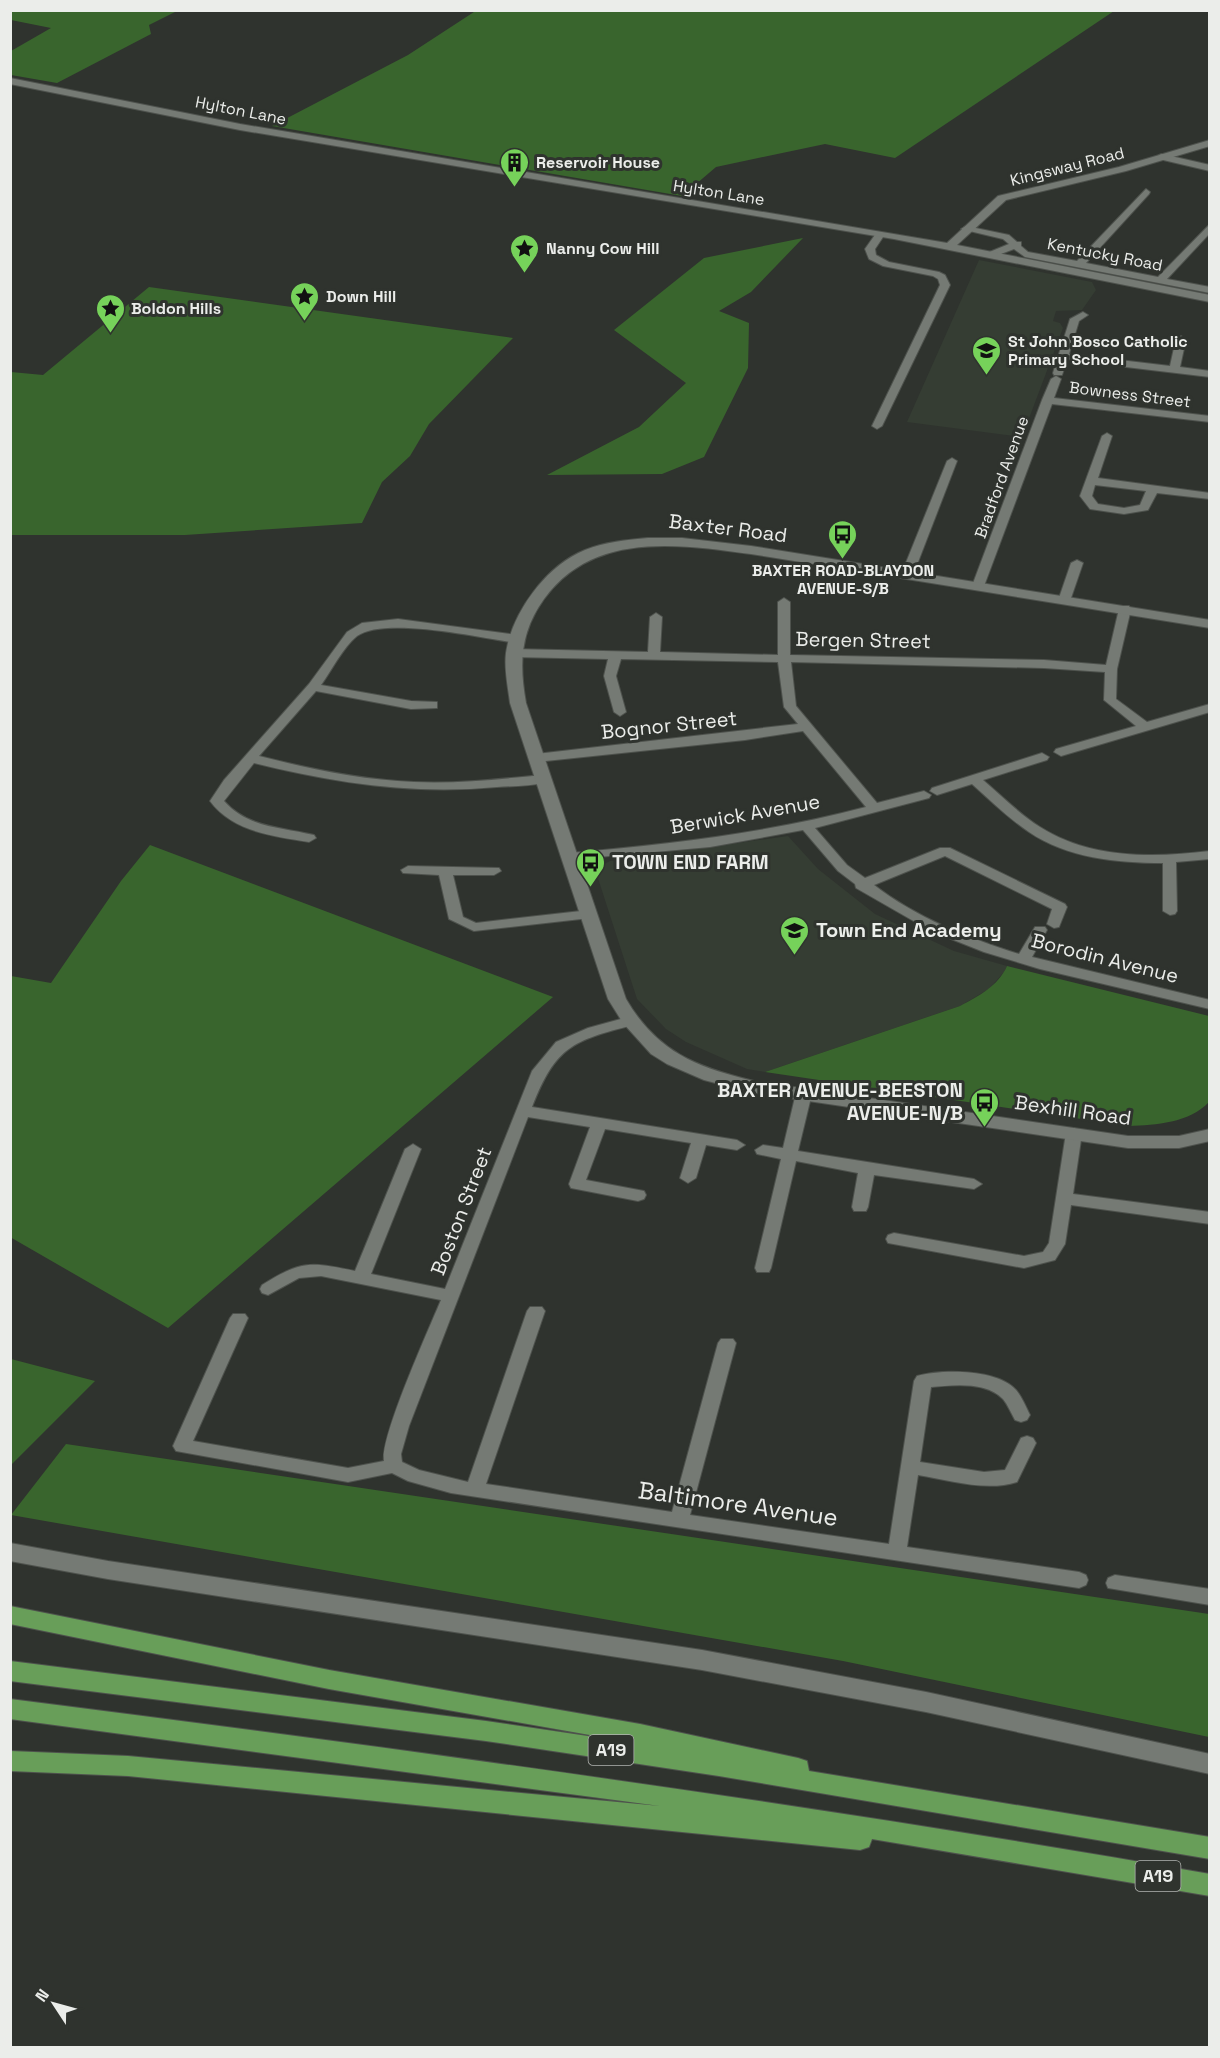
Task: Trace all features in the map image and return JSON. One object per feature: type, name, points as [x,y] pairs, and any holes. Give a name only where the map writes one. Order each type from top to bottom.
[{"type":"highway","points":[[10,1615],[374,1688],[559,1719],[746,1755],[936,1802]]},
{"type":"highway","name":"A19","points":[[10,1671],[498,1733],[936,1802],[1209,1848]]},
{"type":"highway","name":"A19","points":[[10,1709],[645,1794],[1107,1866],[1209,1885]]},
{"type":"highway","points":[[10,1761],[128,1766],[615,1813],[1107,1866]]},
{"type":"street","name":"Hylton Lane","points":[[10,81],[251,129],[880,234],[1209,299]]},
{"type":"street","name":"Kingsway Road","points":[[949,247],[1002,198],[1209,143]]},
{"type":"street","points":[[1162,157],[1209,168]]},
{"type":"street","points":[[1080,264],[1146,192]]},
{"type":"street","points":[[1160,280],[1209,227]]},
{"type":"street","name":"Kentucky Road","points":[[966,230],[1006,237],[1018,244],[1025,254],[1209,290]]},
{"type":"street","points":[[877,426],[945,285],[942,278],[936,274],[886,264],[872,257],[870,249],[880,234]]},
{"type":"street","points":[[990,255],[1018,244]]},
{"type":"street","name":"Bradford Avenue","points":[[978,586],[1057,376],[1075,319],[1083,315]]},
{"type":"street","points":[[1174,369],[1182,339]]},
{"type":"street","points":[[1063,356],[1209,374]]},
{"type":"street","name":"Bowness Street","points":[[1047,400],[1209,419]]},
{"type":"street","points":[[1107,436],[1086,496],[1094,507],[1124,511],[1144,508],[1153,489]]},
{"type":"street","points":[[907,575],[952,461]]},
{"type":"street","points":[[1092,481],[1209,496]]},
{"type":"street","name":"Baxter Road","points":[[515,646],[522,624],[555,576],[573,561],[592,552],[629,542],[689,542],[1065,598],[1209,624]]},
{"type":"street","points":[[1065,598],[1077,563]]},
{"type":"street","points":[[784,602],[784,658],[790,707],[874,808]]},
{"type":"street","points":[[1125,609],[1111,669],[1110,700],[1145,727]]},
{"type":"street","points":[[654,657],[656,617]]},
{"type":"street","name":"Bergen Street","points":[[309,838],[265,830],[223,810],[217,801],[313,687],[351,635],[366,626],[398,623],[515,646],[615,657],[1044,663],[1111,669]]},
{"type":"street","points":[[515,646],[518,703],[617,999],[628,1022]]},
{"type":"street","points":[[615,657],[610,676],[620,712]]},
{"type":"street","points":[[313,687],[411,705],[433,705]]},
{"type":"street","points":[[1061,752],[1209,708]]},
{"type":"street","name":"Bognor Street","points":[[536,758],[745,736],[806,727]]},
{"type":"street","points":[[251,758],[322,775],[397,786],[434,787],[543,778]]},
{"type":"street","name":"Berwick Avenue","points":[[570,857],[696,845],[806,826],[931,793],[1042,758]]},
{"type":"street","points":[[975,780],[1037,831],[1063,843],[1116,855],[1170,859],[1209,855]]},
{"type":"street","name":"Borodin Avenue","points":[[806,826],[834,860],[861,885],[924,922],[966,941],[1209,1005]]},
{"type":"street","name":"Borodin Avenue","points":[[861,885],[945,851],[1060,907],[1024,958]]},
{"type":"street","points":[[1170,859],[1167,874],[1171,889],[1170,911]]},
{"type":"street","points":[[408,870],[494,871]]},
{"type":"street","points":[[445,872],[456,919],[474,927],[590,914]]},
{"type":"street","name":"Bexhill Road","points":[[628,1022],[650,1046],[676,1063],[710,1077],[1128,1142],[1179,1142],[1209,1135]]},
{"type":"street","name":"Boston Street","points":[[394,1466],[392,1455],[400,1426],[537,1074],[561,1045],[593,1031],[628,1022]]},
{"type":"street","points":[[762,1268],[804,1093]]},
{"type":"street","points":[[522,1111],[737,1145]]},
{"type":"street","points":[[599,1123],[577,1184],[638,1195]]},
{"type":"street","points":[[894,1239],[1024,1262],[1049,1256],[1057,1244],[1074,1133]]},
{"type":"street","points":[[688,1178],[700,1140]]},
{"type":"street","points":[[361,1278],[413,1149]]},
{"type":"street","points":[[763,1150],[867,1169],[974,1184]]},
{"type":"street","points":[[860,1207],[867,1169]]},
{"type":"street","points":[[1064,1198],[1209,1218]]},
{"type":"street","points":[[268,1289],[295,1272],[321,1270],[450,1296]]},
{"type":"street","points":[[476,1489],[536,1311]]},
{"type":"street","points":[[239,1318],[182,1446],[348,1475],[394,1466]]},
{"type":"street","points":[[679,1522],[727,1343]]},
{"type":"street","points":[[897,1552],[923,1381],[947,1378],[988,1383],[1008,1394],[1021,1415]]},
{"type":"street","points":[[910,1467],[984,1479],[1011,1477],[1027,1443]]},
{"type":"street","name":"Baltimore Avenue","points":[[394,1466],[441,1484],[679,1522],[1079,1580]]},
{"type":"street","points":[[10,1552],[108,1570],[702,1660],[926,1702],[1209,1764]]},
{"type":"street","points":[[1114,1583],[1209,1597]]},
{"type":"shaded area","name":"St John Bosco Catholic Primary School","points":[[979,260],[1092,282],[1096,290],[1082,310],[1056,311],[1053,321],[1060,323],[1063,328],[1022,437],[907,422]]},
{"type":"shaded area","name":"Town End Academy","points":[[788,836],[818,869],[875,914],[954,951],[1007,966],[1004,972],[989,989],[960,1006],[765,1072],[747,1069],[686,1042],[666,1029],[637,999],[595,869],[610,861]]},
{"type":"green space","points":[[477,10],[1114,11],[895,158],[825,144],[716,167],[682,196],[272,126],[408,55]]},
{"type":"green space","points":[[10,11],[177,11],[149,25],[151,34],[57,83],[11,75],[11,51],[51,28],[11,20]]},
{"type":"green space","points":[[803,238],[751,292],[719,311],[749,323],[748,368],[704,457],[662,474],[547,475],[639,427],[686,383],[614,330],[704,258]]},
{"type":"green space","points":[[149,287],[513,338],[429,424],[410,456],[382,482],[362,523],[185,535],[11,535],[11,372],[43,375]]},
{"type":"green space","points":[[150,845],[553,997],[168,1328],[10,1237],[11,976],[51,983],[121,881]]},
{"type":"green space","points":[[1007,966],[1209,1016],[1209,1102],[1192,1114],[1172,1122],[1129,1126],[765,1072],[960,1006],[993,985]]},
{"type":"green space","points":[[10,1359],[95,1381],[11,1465]]},
{"type":"green space","points":[[66,1444],[1209,1614],[1209,1737],[843,1661],[11,1515]]},
{"type":"place","name":"Reservoir House","points":[[515,188]]},
{"type":"place","name":"Nanny Cow Hill","points":[[525,274]]},
{"type":"place","name":"Down Hill","points":[[305,322]]},
{"type":"place","name":"Boldon Hills","points":[[110,334]]},
{"type":"place","name":"St John Bosco Catholic Primary School","points":[[987,376]]},
{"type":"place","name":"BAXTER ROAD-BLAYDON AVENUE-S/B","points":[[843,560]]},
{"type":"place","name":"TOWN END FARM","points":[[591,888]]},
{"type":"place","name":"Town End Academy","points":[[795,956]]},
{"type":"place","name":"BAXTER AVENUE-BEESTON AVENUE-N/B","points":[[984,1128]]}]
